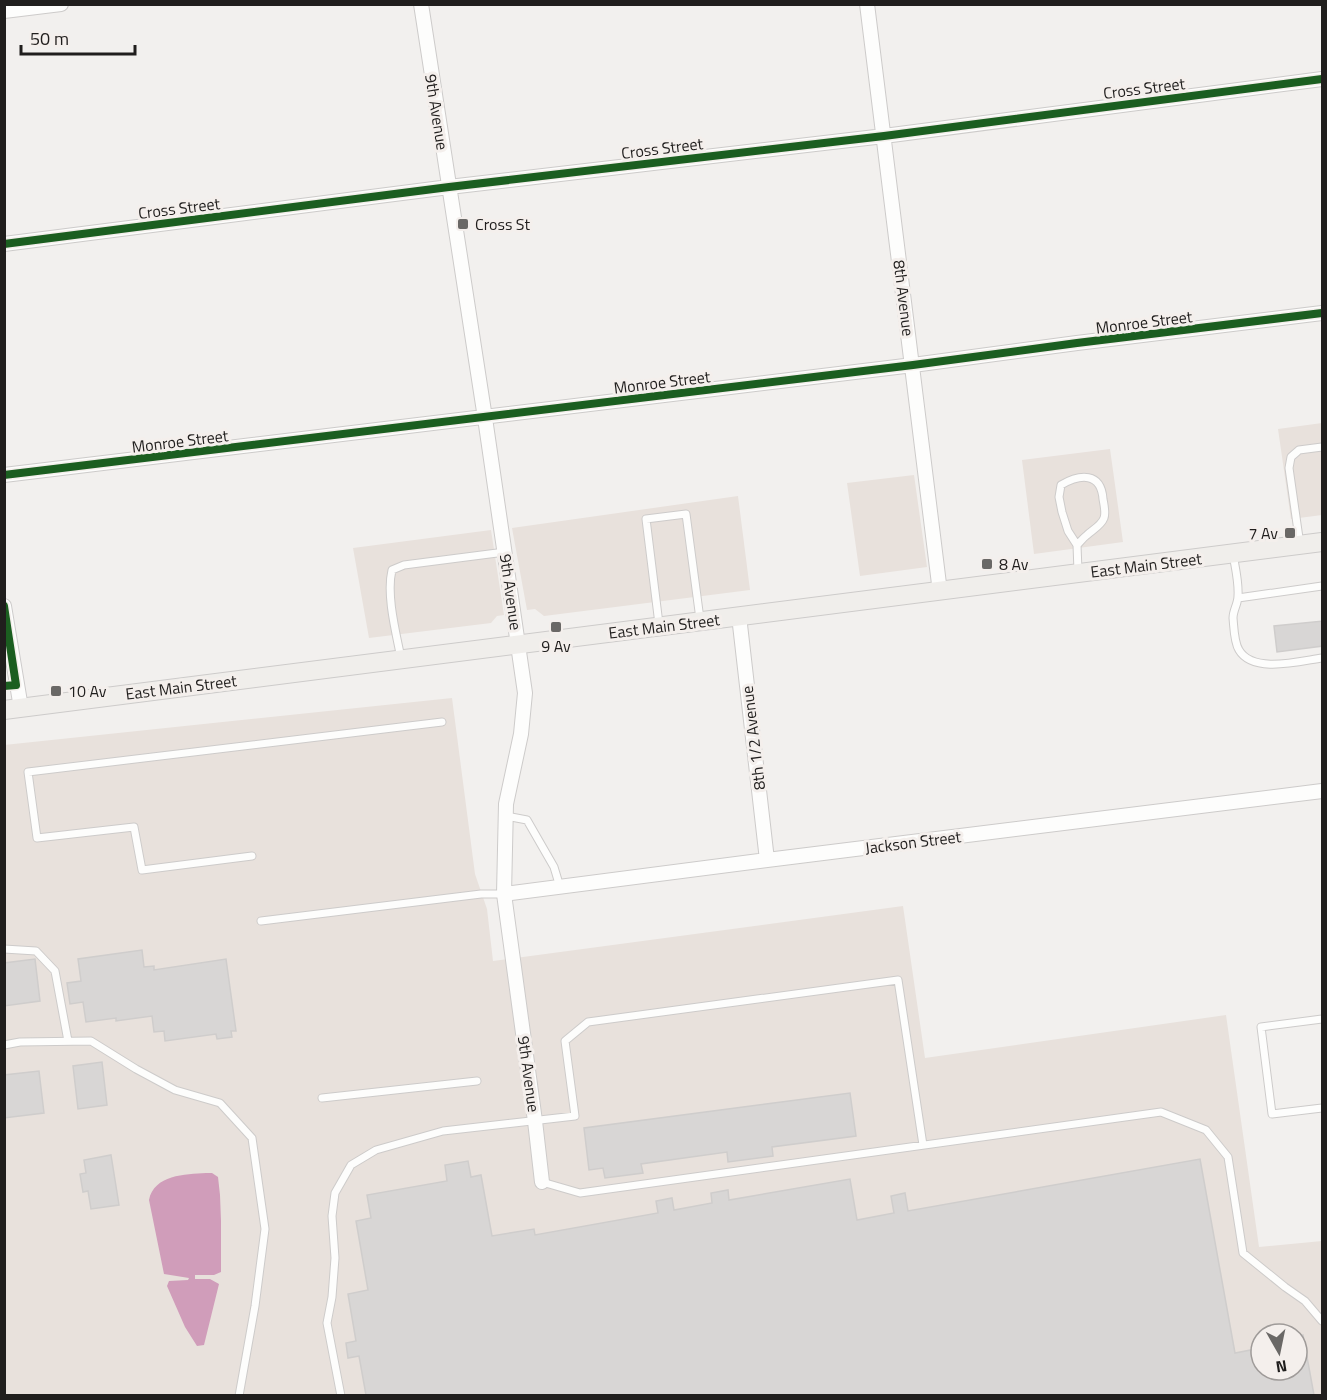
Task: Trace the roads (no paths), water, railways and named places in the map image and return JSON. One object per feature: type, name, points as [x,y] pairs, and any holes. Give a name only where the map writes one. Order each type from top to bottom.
[{"type":"main road","name":"East Main Street","points":[[13,709],[1323,542]]},
{"type":"street","points":[[4,11],[61,4]]},
{"type":"street","name":"9th Avenue","points":[[420,4],[485,418],[525,693],[521,734],[506,804],[504,894],[536,1121],[542,1182]]},
{"type":"street","name":"8th Avenue","points":[[867,4],[940,592]]},
{"type":"street","name":"Cross Street","points":[[4,244],[449,187],[884,136],[1323,79]]},
{"type":"street","name":"Monroe Street","points":[[4,475],[485,418],[1323,313]]},
{"type":"street","points":[[4,606],[13,709]]},
{"type":"street","name":"8th 1/2 Avenue","points":[[739,616],[767,860]]},
{"type":"street","name":"Jackson Street","points":[[504,894],[1323,791]]},
{"type":"lane","points":[[1300,545],[1290,468],[1291,457],[1299,450],[1323,447]]},
{"type":"lane","points":[[1077,545],[1105,517],[1102,492],[1098,482],[1090,477],[1072,479],[1061,486],[1059,496],[1068,531],[1077,545],[1078,574]]},
{"type":"lane","points":[[659,627],[646,519],[686,514],[700,621]]},
{"type":"lane","points":[[401,660],[393,614],[390,580],[392,570],[404,565],[505,552]]},
{"type":"lane","points":[[1233,554],[1238,598],[1233,619],[1237,648],[1243,656],[1252,662],[1274,665],[1323,658]]},
{"type":"lane","points":[[1238,598],[1323,586]]},
{"type":"lane","points":[[252,856],[142,870],[134,827],[37,838],[28,772],[442,722]]},
{"type":"lane","points":[[506,816],[527,820],[554,867],[560,887]]},
{"type":"lane","points":[[261,921],[472,895],[504,894]]},
{"type":"lane","points":[[4,949],[36,951],[55,971],[68,1041]]},
{"type":"lane","points":[[341,1395],[327,1323],[335,1258],[332,1216],[335,1192],[351,1165],[376,1150],[443,1131],[575,1116],[565,1041],[588,1022],[898,980],[923,1144]]},
{"type":"lane","points":[[1323,1019],[1261,1028],[1272,1114],[1323,1108]]},
{"type":"lane","points":[[4,1045],[20,1042],[91,1041],[136,1070],[175,1090],[220,1103],[252,1138],[265,1228],[255,1306],[238,1395]]},
{"type":"lane","points":[[322,1098],[477,1081]]},
{"type":"lane","points":[[542,1182],[580,1193],[1161,1112],[1206,1130],[1228,1157],[1243,1253],[1305,1301],[1323,1321]]},
{"type":"place","name":"Cross St","points":[[463,224]]},
{"type":"place","name":"7 Av","points":[[1290,533]]},
{"type":"place","name":"8 Av","points":[[987,564]]},
{"type":"place","name":"9 Av","points":[[556,627]]},
{"type":"place","name":"10 Av","points":[[56,691]]}]
